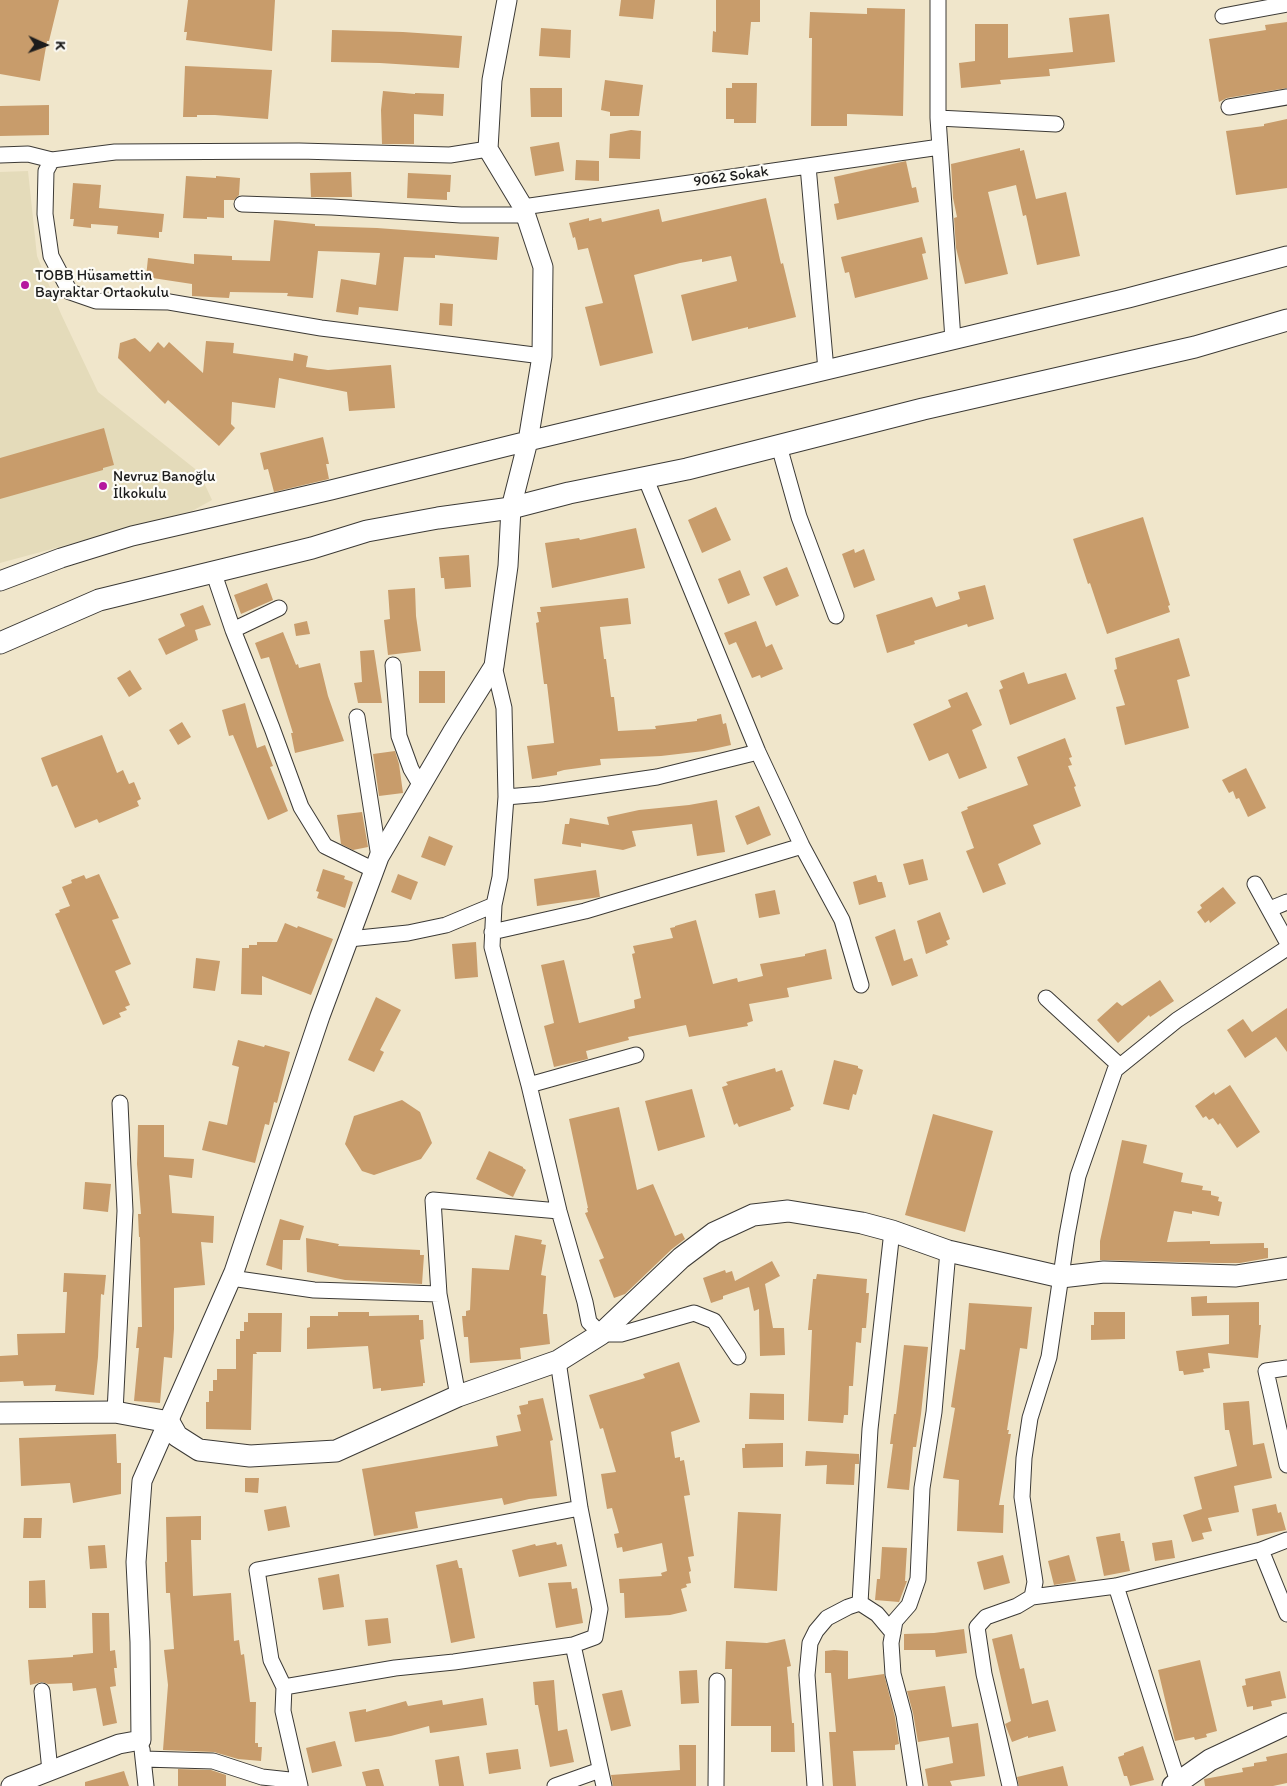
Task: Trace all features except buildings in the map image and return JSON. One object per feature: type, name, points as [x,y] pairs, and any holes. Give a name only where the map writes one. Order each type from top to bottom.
[{"type":"main road","points":[[0,643],[99,600],[312,548],[367,531],[438,518],[511,508],[569,493],[779,446],[923,409],[1195,347],[1287,320]]},
{"type":"main road","points":[[0,1413],[115,1412],[169,1422],[178,1436],[199,1450],[250,1456],[336,1451],[458,1396],[558,1361],[601,1334],[681,1258],[714,1233],[753,1215],[788,1211],[892,1231],[948,1251],[1061,1277],[1104,1272],[1236,1276],[1287,1268]]},
{"type":"main road","points":[[1176,1784],[1210,1760],[1287,1724]]},
{"type":"street","points":[[507,0],[492,80],[488,149],[524,211],[544,267],[542,356],[528,441],[511,508],[508,566],[494,666],[504,708],[506,797],[500,877],[494,905],[492,946],[589,1322],[601,1334],[621,1334],[694,1313],[714,1321],[738,1357]]},
{"type":"street","points":[[938,0],[938,118],[953,340]]},
{"type":"street","points":[[1223,16],[1287,4]]},
{"type":"street","points":[[1229,107],[1287,97]]},
{"type":"street","points":[[938,118],[1056,124]]},
{"type":"street","name":"9062 Sokak","points":[[242,204],[332,207],[461,215],[524,211],[940,146]]},
{"type":"street","points":[[0,155],[28,154],[52,160],[116,152],[450,154],[488,149]]},
{"type":"street","points":[[52,160],[46,171],[45,214],[48,239],[51,256],[70,292],[96,301],[169,302],[321,328],[542,356]]},
{"type":"street","points":[[808,166],[826,370]]},
{"type":"street","points":[[5,577],[132,536],[331,490],[1128,298],[1287,256]]},
{"type":"street","points":[[779,446],[799,518],[836,616]]},
{"type":"street","points":[[645,477],[758,752],[802,846],[842,920],[861,985]]},
{"type":"street","points":[[212,571],[301,808],[326,846],[377,863]]},
{"type":"street","points":[[233,630],[279,608]]},
{"type":"street","points":[[393,665],[399,736],[410,769],[421,786]]},
{"type":"street","points":[[146,1786],[141,1740],[140,1642],[136,1562],[142,1482],[231,1278],[289,1105],[377,863],[494,666]]},
{"type":"street","points":[[357,717],[377,863]]},
{"type":"street","points":[[506,797],[541,794],[657,777],[758,752]]},
{"type":"street","points":[[492,932],[585,911],[802,846]]},
{"type":"street","points":[[1255,884],[1287,942]]},
{"type":"street","points":[[1270,910],[1287,902]]},
{"type":"street","points":[[349,939],[408,933],[446,925],[494,905]]},
{"type":"street","points":[[1032,1597],[1035,1582],[1022,1497],[1024,1458],[1030,1418],[1048,1357],[1078,1176],[1115,1070],[1178,1020],[1287,948]]},
{"type":"street","points":[[1046,998],[1120,1066]]},
{"type":"street","points":[[529,1085],[636,1055]]},
{"type":"street","points":[[115,1412],[125,1211],[120,1103]]},
{"type":"street","points":[[458,1396],[438,1294],[433,1200],[559,1211]]},
{"type":"street","points":[[860,1603],[870,1429],[892,1231]]},
{"type":"street","points":[[915,1786],[904,1715],[893,1674],[891,1643],[895,1621],[909,1605],[918,1579],[922,1488],[934,1412],[948,1251]]},
{"type":"street","points":[[231,1278],[314,1290],[438,1294]]},
{"type":"street","points":[[284,1687],[395,1668],[454,1662],[573,1645],[595,1637],[600,1609],[580,1508],[558,1361]]},
{"type":"street","points":[[1287,1368],[1266,1371],[1287,1465]]},
{"type":"street","points":[[143,1759],[213,1761],[262,1777],[300,1784],[283,1711],[284,1687],[271,1660],[257,1570],[580,1508]]},
{"type":"street","points":[[1010,1786],[984,1674],[977,1627],[986,1617],[1017,1606],[1032,1597],[1116,1586],[1261,1550],[1287,1540]]},
{"type":"street","points":[[1261,1550],[1287,1614]]},
{"type":"street","points":[[1116,1586],[1176,1784]]},
{"type":"street","points":[[860,1603],[877,1614],[893,1633]]},
{"type":"street","points":[[815,1786],[807,1675],[810,1643],[816,1630],[826,1618],[860,1603]]},
{"type":"street","points":[[573,1645],[604,1786]]},
{"type":"street","points":[[716,1786],[717,1681]]},
{"type":"street","points":[[42,1691],[50,1771]]},
{"type":"street","points":[[19,1785],[119,1744],[141,1740]]},
{"type":"street","points":[[555,1786],[600,1770]]},
{"type":"shaded area","name":"Nevruz Banoğlu İlkokulu","points":[[28,171],[37,256],[61,314],[98,392],[199,472],[212,500],[192,511],[0,563],[0,172]]},
{"type":"place","name":"TOBB Hüsamettin Bayraktar Ortaokulu","points":[[25,285]]},
{"type":"place","name":"Nevruz Banoğlu İlkokulu","points":[[103,486]]}]
